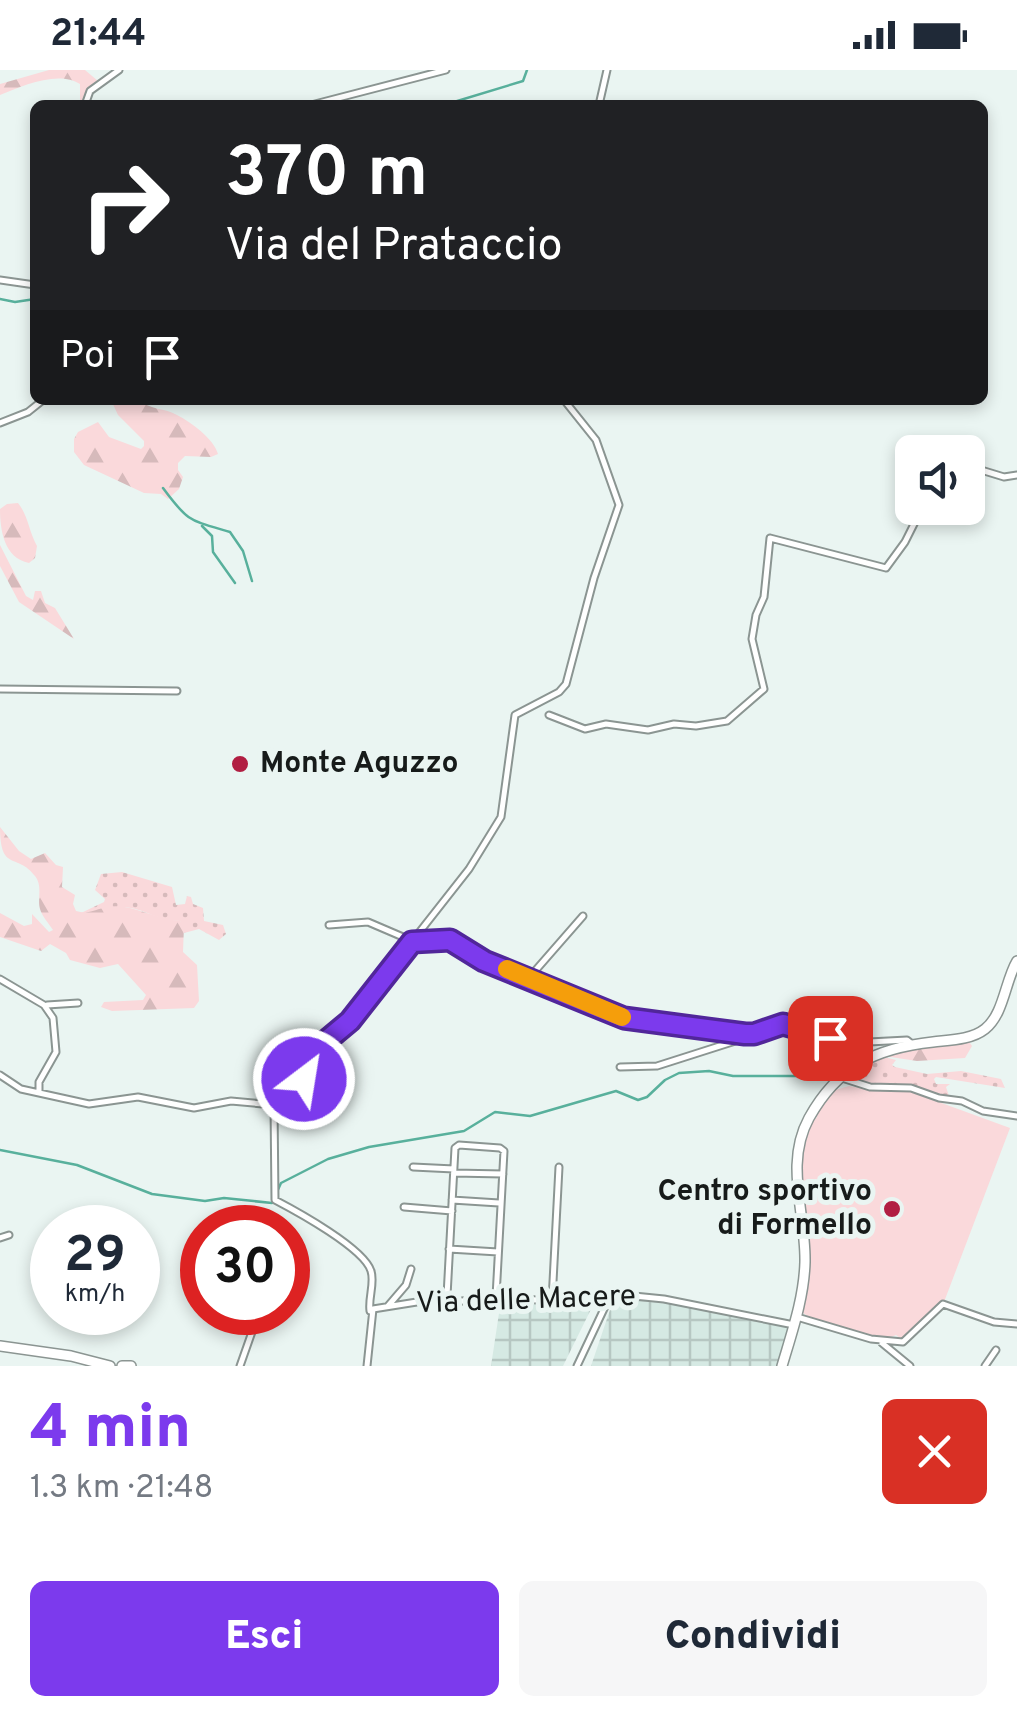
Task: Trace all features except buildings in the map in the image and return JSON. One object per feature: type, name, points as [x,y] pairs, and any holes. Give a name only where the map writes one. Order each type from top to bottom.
[{"type":"street","points":[[86,100],[90,91],[119,70]]},
{"type":"street","points":[[330,100],[446,70]]},
{"type":"street","points":[[600,100],[607,70]]},
{"type":"street","points":[[0,280],[30,285]]},
{"type":"street","points":[[0,423],[37,405]]},
{"type":"street","points":[[0,1075],[18,1088],[92,1104],[138,1097],[194,1108],[230,1101],[274,1105],[300,1087],[314,1051],[350,1021],[470,866],[502,815],[515,715],[565,686],[595,574],[618,514],[618,499],[596,440],[568,405]]},
{"type":"street","points":[[985,471],[1004,477],[1017,475]]},
{"type":"street","points":[[549,716],[585,728],[609,724],[650,730],[674,724],[694,726],[728,721],[764,689],[752,636],[764,598],[770,539],[886,568],[914,525]]},
{"type":"street","points":[[0,689],[177,691]]},
{"type":"street","points":[[528,979],[583,916]]},
{"type":"street","points":[[329,925],[370,922],[412,942],[450,940],[484,961],[624,1018],[754,1034]]},
{"type":"street","points":[[782,1366],[795,1321],[805,1258],[797,1191],[798,1152],[810,1116],[842,1078],[873,1054],[962,1038],[985,1029],[997,1012],[1017,961]]},
{"type":"street","points":[[0,979],[44,1005],[54,1020],[56,1048],[39,1084],[40,1093]]},
{"type":"street","points":[[44,1005],[78,1003]]},
{"type":"street","points":[[620,1068],[657,1066],[783,1024],[826,1037],[853,1036],[869,1042],[907,1040],[912,1044]]},
{"type":"street","points":[[842,1078],[870,1087],[911,1088],[962,1101],[983,1112],[1017,1116]]},
{"type":"street","points":[[274,1105],[276,1200],[306,1214],[364,1260],[372,1274],[366,1366]]},
{"type":"street","points":[[446,1296],[457,1145],[500,1148],[504,1153],[496,1297]]},
{"type":"street","points":[[412,1167],[502,1174]]},
{"type":"street","points":[[552,1301],[559,1167]]},
{"type":"street","points":[[452,1200],[500,1204]]},
{"type":"street","points":[[404,1208],[452,1211]]},
{"type":"street","points":[[0,1238],[9,1235]]},
{"type":"street","points":[[450,1249],[498,1252]]},
{"type":"street","points":[[388,1306],[406,1285],[411,1269]]},
{"type":"street","points":[[577,1366],[611,1294]]},
{"type":"street","name":"Via delle Macere","points":[[371,1314],[374,1309],[388,1306],[496,1297],[552,1301],[611,1294],[664,1299],[900,1342],[908,1340],[943,1304],[994,1322],[1017,1324]]},
{"type":"street","points":[[240,1366],[251,1335]]},
{"type":"street","points":[[880,1340],[910,1366]]},
{"type":"street","points":[[0,1346],[110,1366]]},
{"type":"street","points":[[985,1366],[996,1350]]},
{"type":"street","points":[[122,1366],[131,1366]]},
{"type":"shaded area","points":[[598,1295],[563,1366],[491,1366],[501,1300],[550,1303]]},
{"type":"shaded area","points":[[615,1295],[658,1299],[789,1326],[778,1366],[591,1366]]},
{"type":"green space","points":[[49,70],[85,70],[98,81],[84,100],[80,100],[80,84],[71,80],[40,81],[0,95],[0,84]]},
{"type":"green space","points":[[113,405],[146,405],[168,411],[195,426],[218,454],[185,456],[178,463],[183,477],[179,489],[168,499],[161,494],[144,493],[84,465],[74,452],[78,432],[98,422],[109,437],[141,449],[144,441]]},
{"type":"green space","points":[[18,503],[37,546],[35,558],[29,563],[9,549],[1,526],[0,509]]},
{"type":"green space","points":[[0,545],[26,596],[33,600],[35,591],[41,591],[45,603],[55,608],[74,639],[19,602],[0,566]]},
{"type":"green space","points":[[0,827],[19,851],[31,859],[45,853],[63,867],[62,887],[75,895],[76,911],[117,906],[180,921],[184,926],[183,952],[197,965],[199,1001],[194,1008],[112,1011],[101,1007],[104,1002],[143,1000],[146,995],[118,964],[100,968],[70,960],[50,944],[41,951],[0,937],[0,913],[24,926],[32,924],[32,914],[49,932],[53,930],[40,909],[37,880],[28,869],[6,856]]},
{"type":"green space","points":[[122,872],[172,887],[176,905],[185,904],[187,896],[191,897],[193,904],[203,908],[204,921],[223,925],[226,934],[219,940],[199,929],[184,933],[180,921],[131,908],[81,913],[104,902],[95,890],[101,874]]},
{"type":"green space","points":[[968,1040],[972,1046],[965,1058],[917,1061],[877,1055],[893,1049]]},
{"type":"green space","points":[[877,1055],[896,1060],[892,1065],[895,1067],[927,1074],[961,1071],[1001,1079],[1005,1088],[936,1077],[936,1084],[950,1084],[946,1087],[949,1096],[900,1084],[849,1079]]},
{"type":"green space","name":"Centro sportivo di Formello","points":[[849,1086],[877,1091],[906,1090],[1010,1128],[944,1302],[904,1341],[896,1335],[877,1337],[849,1332],[803,1313],[810,1251],[801,1180],[803,1144],[817,1117],[814,1114],[835,1090]]},
{"type":"waterway","points":[[460,100],[523,81],[527,70]]},
{"type":"waterway","points":[[0,299],[30,300]]},
{"type":"waterway","points":[[163,488],[190,518],[230,532],[243,551],[252,581]]},
{"type":"waterway","points":[[202,526],[212,536],[213,552],[235,583]]},
{"type":"waterway","points":[[0,1150],[77,1165],[152,1194],[205,1201],[224,1198],[272,1203],[281,1183],[328,1159],[369,1147],[464,1131],[495,1112],[530,1116],[616,1091],[638,1100],[679,1073],[824,1076],[835,1057]]},
{"type":"slow traffic","points":[[507,969],[622,1017]]},
{"type":"place","name":"Monte Aguzzo","points":[[240,764]]},
{"type":"place","name":"Centro sportivo di Formello","points":[[892,1209]]},
{"type":"route","points":[[304,1079],[314,1051],[350,1021],[412,942],[450,940],[484,961],[624,1018],[745,1034],[783,1024],[830,1038]]}]
